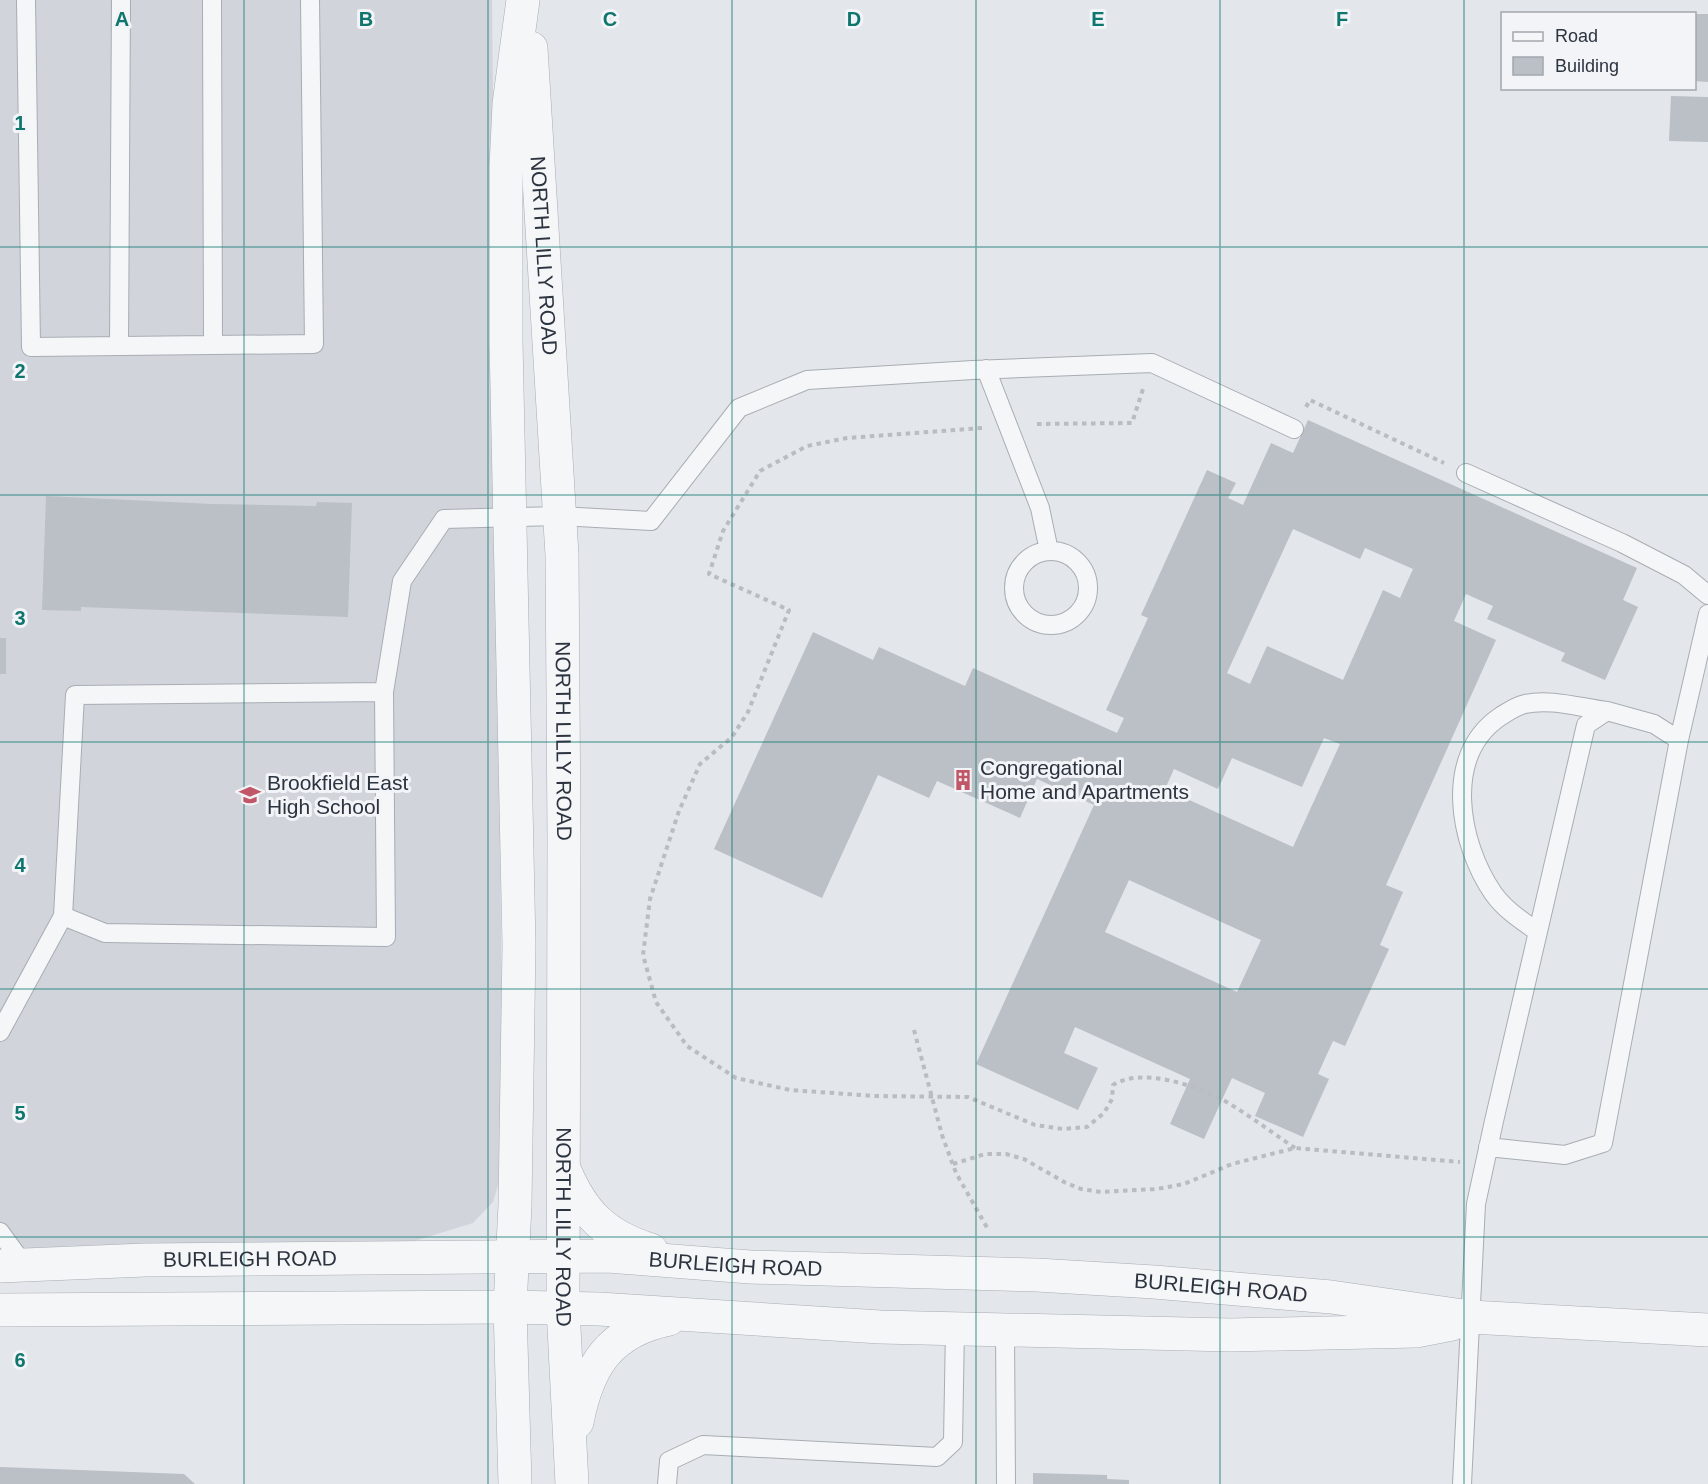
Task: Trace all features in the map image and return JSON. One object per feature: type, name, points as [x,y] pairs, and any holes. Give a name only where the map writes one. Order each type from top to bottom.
[{"type":"street","name":"NORTH LILLY ROAD","points":[[523,1],[531,51],[562,555],[563,1308],[572,1470]]},
{"type":"street","name":"NORTH LILLY ROAD","points":[[515,1484],[510,1307],[519,945],[506,342],[506,167],[509,104],[523,1]]},
{"type":"street","points":[[563,1166],[580,1202],[610,1233],[631,1244],[687,1262]]},
{"type":"street","name":"BURLEIGH ROAD","points":[[12,1265],[145,1260],[608,1256],[750,1267],[1037,1275],[1154,1282],[1331,1297],[1470,1317],[1708,1330]]},
{"type":"street","name":"BURLEIGH ROAD","points":[[0,1310],[563,1308],[880,1327],[1231,1335],[1416,1331],[1454,1324],[1470,1317]]},
{"type":"street","points":[[572,1470],[582,1398],[599,1359],[609,1347],[627,1333],[649,1323],[690,1315]]},
{"type":"lane","points":[[26,0],[31,347],[314,344],[310,0]]},
{"type":"lane","points":[[119,346],[121,0]]},
{"type":"lane","points":[[212,0],[213,345]]},
{"type":"lane","points":[[63,916],[105,933],[386,938],[384,692],[402,581],[444,519],[560,516],[651,521],[739,408],[807,380],[986,369],[1152,363],[1294,429]]},
{"type":"lane","points":[[986,369],[1040,508],[1049,551]]},
{"type":"lane","points":[[1466,473],[1622,543],[1684,575],[1708,596]]},
{"type":"lane","points":[[1049,551],[1061,552],[1073,558],[1081,566],[1088,584],[1085,602],[1079,613],[1057,624],[1033,621],[1020,608],[1013,591],[1014,579],[1019,568],[1027,559],[1037,553],[1049,551]]},
{"type":"lane","points":[[1486,1156],[1565,1155],[1603,1143],[1679,740],[1708,614]]},
{"type":"lane","points":[[0,1032],[63,916],[75,695],[384,692]]},
{"type":"lane","points":[[1538,932],[1506,910],[1486,882],[1475,856],[1462,808],[1462,788],[1467,762],[1476,739],[1492,721],[1512,709],[1541,702],[1607,711],[1654,724],[1679,740]]},
{"type":"lane","points":[[1462,1484],[1476,1204],[1586,725],[1607,711]]},
{"type":"lane","points":[[0,1232],[12,1265]]},
{"type":"lane","points":[[667,1484],[669,1461],[703,1445],[937,1457],[953,1443],[954,1328]]},
{"type":"lane","points":[[1005,1329],[1006,1484]]},
{"type":"path","points":[[1152,363],[1132,423],[1008,426],[847,438],[807,446],[760,471],[723,531],[709,574],[789,610],[748,712],[732,737],[700,764],[679,811],[650,899],[644,955],[656,1002],[687,1046],[736,1078],[790,1090],[933,1098],[968,1096],[1035,1125],[1063,1129],[1087,1126],[1104,1113],[1112,1099],[1113,1085],[1123,1079],[1151,1078],[1187,1085],[1222,1100],[1295,1148]]},
{"type":"path","points":[[1294,429],[1310,400],[1466,473]]},
{"type":"path","points":[[914,1030],[942,1135],[956,1173],[989,1232]]},
{"type":"path","points":[[953,1164],[985,1154],[1006,1154],[1024,1159],[1081,1189],[1112,1192],[1157,1189],[1184,1184],[1232,1164],[1295,1148],[1332,1153],[1486,1156]]},
{"type":"shaded area","name":"Brookfield East High School","points":[[0,0],[492,0],[503,1140],[499,1182],[493,1202],[473,1223],[411,1242],[0,1251]]},
{"type":"building","points":[[1696,14],[1708,14],[1708,82],[1696,81]]},
{"type":"building","points":[[1671,96],[1708,97],[1708,142],[1669,141]]},
{"type":"building","name":"Congregational Home and Apartments","points":[[1308,420],[1637,568],[1623,600],[1638,607],[1605,680],[1561,661],[1565,653],[1487,619],[1493,606],[1466,594],[1454,621],[1496,640],[1386,885],[1403,892],[1380,945],[1389,949],[1345,1046],[1333,1041],[1318,1074],[1329,1079],[1303,1137],[1255,1116],[1265,1093],[1232,1078],[1204,1139],[1170,1124],[1190,1079],[1075,1027],[1064,1053],[1098,1068],[1078,1110],[976,1064],[1094,805],[1037,779],[1020,818],[937,781],[929,798],[878,775],[822,898],[714,849],[813,632],[873,660],[879,647],[965,686],[973,668],[1117,733],[1124,718],[1106,710],[1148,618],[1141,615],[1207,470],[1236,483],[1228,498],[1243,505],[1271,443],[1293,453]],"holes":[[[1293,529],[1360,559],[1365,548],[1413,569],[1400,598],[1383,590],[1343,680],[1267,646],[1250,684],[1227,673]],[[1324,738],[1340,744],[1293,847],[1165,789],[1174,769],[1218,789],[1232,758],[1302,787]],[[1129,880],[1261,940],[1237,992],[1105,932]]]},
{"type":"building","points":[[46,496],[212,504],[316,506],[317,502],[352,503],[348,617],[81,607],[81,611],[42,610]]},
{"type":"building","points":[[0,638],[6,638],[6,674],[0,674]]},
{"type":"building","points":[[0,1467],[184,1474],[195,1484],[0,1484]]},
{"type":"building","points":[[1033,1473],[1107,1475],[1107,1479],[1129,1480],[1129,1484],[1033,1484]]},
{"type":"place","name":"Congregational Home and Apartments","points":[[963,780]]},
{"type":"place","name":"Brookfield East High School","points":[[250,795]]}]
